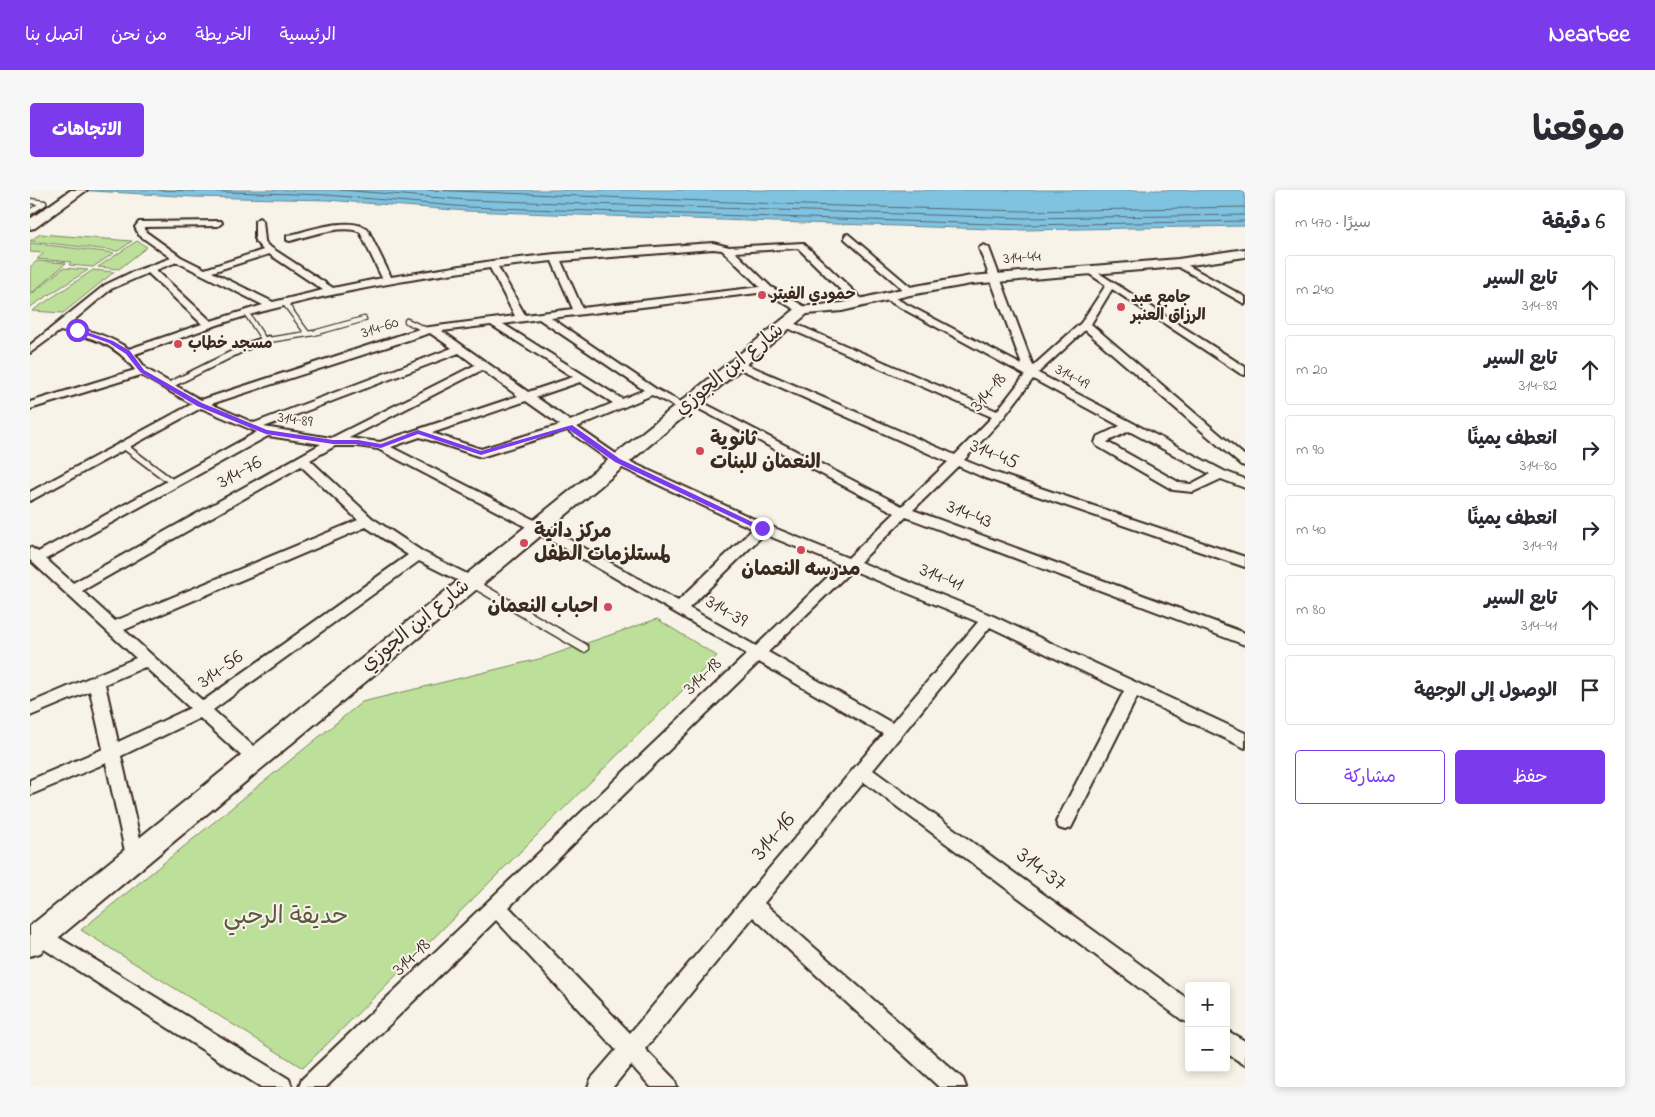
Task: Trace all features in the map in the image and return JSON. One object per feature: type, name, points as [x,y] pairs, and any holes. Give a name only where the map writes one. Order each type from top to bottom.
[{"type":"main road","points":[[30,225],[80,190]]},
{"type":"street","points":[[259,221],[262,244],[330,292]]},
{"type":"street","points":[[218,223],[142,224],[140,226],[142,233],[178,259],[272,306]]},
{"type":"street","points":[[290,238],[349,226],[360,227],[364,230],[388,280]]},
{"type":"street","points":[[848,237],[910,291]]},
{"type":"street","points":[[728,250],[800,245],[860,303]]},
{"type":"street","points":[[128,353],[284,302],[388,280],[492,264],[555,257],[714,246],[728,250],[768,289],[803,310]]},
{"type":"street","points":[[984,248],[1031,374]]},
{"type":"street","points":[[204,272],[270,250]]},
{"type":"street","name":"314-44","points":[[803,310],[860,303],[910,291],[995,278],[1178,263],[1245,253]]},
{"type":"street","points":[[555,257],[579,312]]},
{"type":"street","points":[[30,350],[108,287],[132,275],[178,259]]},
{"type":"street","points":[[1178,263],[1245,301]]},
{"type":"street","points":[[492,264],[522,319]]},
{"type":"street","points":[[150,269],[210,326]]},
{"type":"street","points":[[1091,271],[1245,372]]},
{"type":"street","name":"314-18","points":[[310,1087],[957,460],[1000,416],[1031,374],[1085,325],[1111,284]]},
{"type":"street","name":"314-60","points":[[30,497],[200,404],[430,330],[768,289]]},
{"type":"street","name":"314-49","points":[[886,297],[1220,474],[1245,484]]},
{"type":"street","name":"شارع ابن الجوزي","points":[[35,939],[803,310]]},
{"type":"street","name":"314-43","points":[[541,316],[652,390],[688,404],[904,512],[1245,640]]},
{"type":"street","points":[[493,322],[622,404]]},
{"type":"street","points":[[787,324],[1000,416]]},
{"type":"street","points":[[1085,325],[1245,462]]},
{"type":"street","name":"314-89","points":[[58,327],[89,333],[111,342],[128,353],[142,371],[200,404],[253,427],[266,432],[333,442],[358,442],[381,446],[537,527]]},
{"type":"street","name":"314-41","points":[[430,330],[460,348],[618,461],[762,528],[988,620],[1245,741]]},
{"type":"street","points":[[253,427],[460,348]]},
{"type":"street","name":"314-45","points":[[736,364],[957,460],[1034,491],[1245,562]]},
{"type":"street","name":"314-76","points":[[72,590],[333,442],[483,365]]},
{"type":"street","points":[[30,406],[142,371]]},
{"type":"street","points":[[381,446],[582,378]]},
{"type":"street","points":[[418,432],[481,453],[569,426],[652,390]]},
{"type":"street","points":[[1129,426],[1101,440],[1101,444],[1177,486],[1193,488],[1220,474]]},
{"type":"street","points":[[255,758],[33,555],[173,483],[266,432]]},
{"type":"street","points":[[302,460],[368,521],[418,555],[470,581]]},
{"type":"street","points":[[114,628],[368,521]]},
{"type":"street","name":"314-39","points":[[537,527],[894,732]]},
{"type":"street","points":[[679,608],[762,528]]},
{"type":"street","name":"314-56","points":[[30,788],[113,752],[203,709],[418,555]]},
{"type":"street","name":"314-16","points":[[599,1087],[988,620]]},
{"type":"street","points":[[33,703],[96,682],[148,659]]},
{"type":"street","points":[[96,682],[135,856]]},
{"type":"street","points":[[1066,822],[1133,689]]},
{"type":"street","name":"314-37","points":[[862,770],[1185,1010]]},
{"type":"street","points":[[752,904],[955,1087]]},
{"type":"street","points":[[496,906],[666,1087]]},
{"type":"street","points":[[35,939],[281,1087]]},
{"type":"street","points":[[1230,1043],[1245,1054]]},
{"type":"lane","points":[[30,201],[44,203],[30,212]]},
{"type":"lane","points":[[284,302],[307,334]]},
{"type":"lane","points":[[247,314],[264,340]]},
{"type":"lane","points":[[168,386],[252,344],[264,340],[307,334],[364,319]]},
{"type":"lane","points":[[407,321],[430,330]]},
{"type":"lane","points":[[124,446],[173,483]]},
{"type":"lane","points":[[470,581],[584,648]]},
{"type":"green space","points":[[40,234],[132,241],[118,251],[30,241]]},
{"type":"green space","points":[[137,241],[147,247],[119,269],[98,267]]},
{"type":"green space","points":[[30,243],[114,253],[93,267],[69,265],[71,262],[37,259],[44,253],[30,252]]},
{"type":"green space","points":[[37,261],[66,263],[33,292],[30,292],[30,267]]},
{"type":"green space","points":[[63,268],[88,270],[30,307],[30,293],[33,293]]},
{"type":"green space","points":[[93,270],[114,272],[63,313],[32,311]]},
{"type":"green space","name":"حديقة الرحبي","points":[[657,619],[717,656],[303,1068],[81,930],[362,702],[543,658]]},
{"type":"water","points":[[76,190],[1245,190],[1245,226],[1024,230],[467,211],[327,200],[194,197]]},
{"type":"place","name":"حمودي الفيتر","points":[[762,295]]},
{"type":"place","name":"جامع عبد الرزاق العنبر","points":[[1121,307]]},
{"type":"place","name":"مسجد خطاب","points":[[178,344]]},
{"type":"place","name":"ثانوية النعمان للبنات","points":[[700,451]]},
{"type":"place","name":"مركز دانية لمستلزمات الطفل","points":[[524,543]]},
{"type":"place","name":"مدرسه النعمان","points":[[801,550]]},
{"type":"place","name":"احباب النعمان","points":[[608,607]]},
{"type":"route","points":[[77,330],[111,342],[128,353],[142,371],[200,404],[266,432],[333,442],[358,442],[381,446],[418,432],[481,453],[569,426],[618,461],[762,528]]}]
